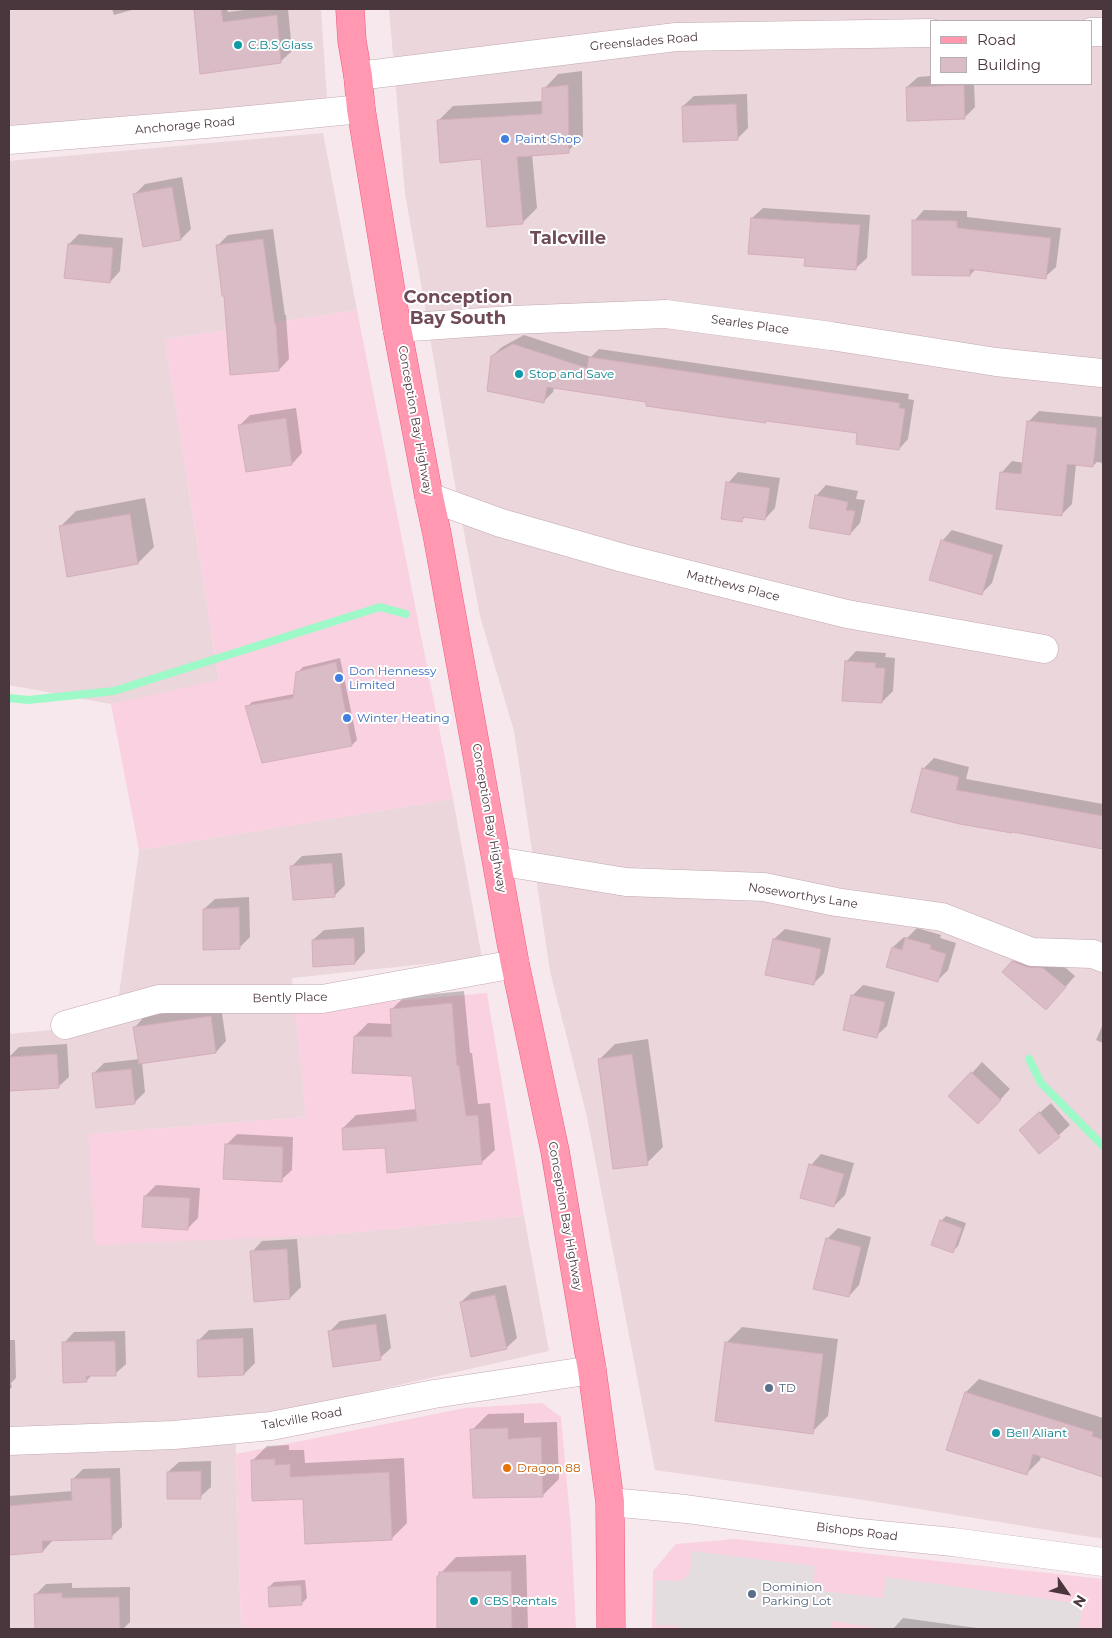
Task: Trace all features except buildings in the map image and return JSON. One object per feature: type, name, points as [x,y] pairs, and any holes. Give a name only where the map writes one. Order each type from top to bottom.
[{"type":"main road","name":"Conception Bay Highway","points":[[350,9],[352,41],[361,109],[397,328],[428,497],[437,534],[515,964],[554,1151],[592,1370],[610,1502],[610,1629]]},
{"type":"street","name":"Greenslades Road","points":[[358,76],[676,37],[930,33]]},
{"type":"street","name":"Anchorage Road","points":[[9,140],[361,109]]},
{"type":"street","name":"Searles Place","points":[[397,328],[512,320],[666,314],[831,336],[996,362],[1101,373]]},
{"type":"street","name":"Matthews Place","points":[[428,497],[518,528],[623,558],[778,597],[847,614],[1044,649]]},
{"type":"street","name":"Noseworthys Lane","points":[[496,861],[626,882],[764,888],[836,902],[942,916],[1032,952],[1093,954],[1103,958]]},
{"type":"street","name":"Bently Place","points":[[65,1026],[159,999],[322,999],[515,964]]},
{"type":"street","name":"Talcville Road","points":[[9,1441],[174,1435],[271,1426],[434,1394],[592,1370]]},
{"type":"street","name":"Bishops Road","points":[[610,1502],[686,1509],[860,1533],[953,1542],[1103,1562]]},
{"type":"shaded area","points":[[9,9],[321,9],[327,99],[43,126],[9,126]]},
{"type":"shaded area","points":[[389,9],[1103,9],[1103,1539],[864,1500],[655,1470],[587,1117],[550,971],[514,731],[480,616],[454,479],[405,194]]},
{"type":"shaded area","points":[[323,133],[357,310],[165,339],[219,681],[111,704],[9,685],[9,161]]},
{"type":"shaded area","points":[[357,310],[453,799],[139,850],[111,704],[219,680],[165,339]]},
{"type":"shaded area","points":[[453,799],[482,958],[292,978],[306,1117],[88,1134],[327,1235],[524,1216],[549,1351],[235,1422],[241,1629],[9,1629],[9,1034],[115,1024],[139,850]]},
{"type":"shaded area","points":[[487,993],[524,1216],[327,1235],[95,1245],[88,1134],[306,1117],[295,1010]]},
{"type":"shaded area","points":[[542,1403],[561,1417],[571,1529],[576,1629],[241,1629],[236,1454],[465,1408]]},
{"type":"shaded area","name":"Dominion Parking Lot","points":[[735,1539],[1103,1579],[1103,1629],[652,1629],[653,1571],[676,1544]]},
{"type":"shaded area","name":"Dominion Parking Lot","points":[[692,1551],[815,1566],[813,1590],[883,1598],[886,1577],[1083,1604],[1079,1629],[885,1629],[832,1621],[831,1629],[679,1629],[679,1626],[655,1625],[656,1580],[683,1580],[689,1574]]},
{"type":"waterway","points":[[9,698],[28,700],[114,691],[380,607],[406,614]]},
{"type":"waterway","points":[[1029,1059],[1041,1083],[1103,1146]]},
{"type":"place","name":"C.B.S Glass","points":[[238,45]]},
{"type":"place","name":"Paint Shop","points":[[505,139]]},
{"type":"place","name":"Stop and Save","points":[[519,374]]},
{"type":"place","name":"Don Hennessy Limited","points":[[339,678]]},
{"type":"place","name":"Winter Heating","points":[[347,718]]},
{"type":"place","name":"TD","points":[[769,1388]]},
{"type":"place","name":"Bell Aliant","points":[[996,1433]]},
{"type":"place","name":"Dragon 88","points":[[507,1468]]},
{"type":"place","name":"Dominion Parking Lot","points":[[752,1594]]},
{"type":"place","name":"CBS Rentals","points":[[474,1601]]},
{"type":"district","name":"Talcville","points":[[568,239]]},
{"type":"district","name":"Conception Bay South","points":[[458,308]]}]
